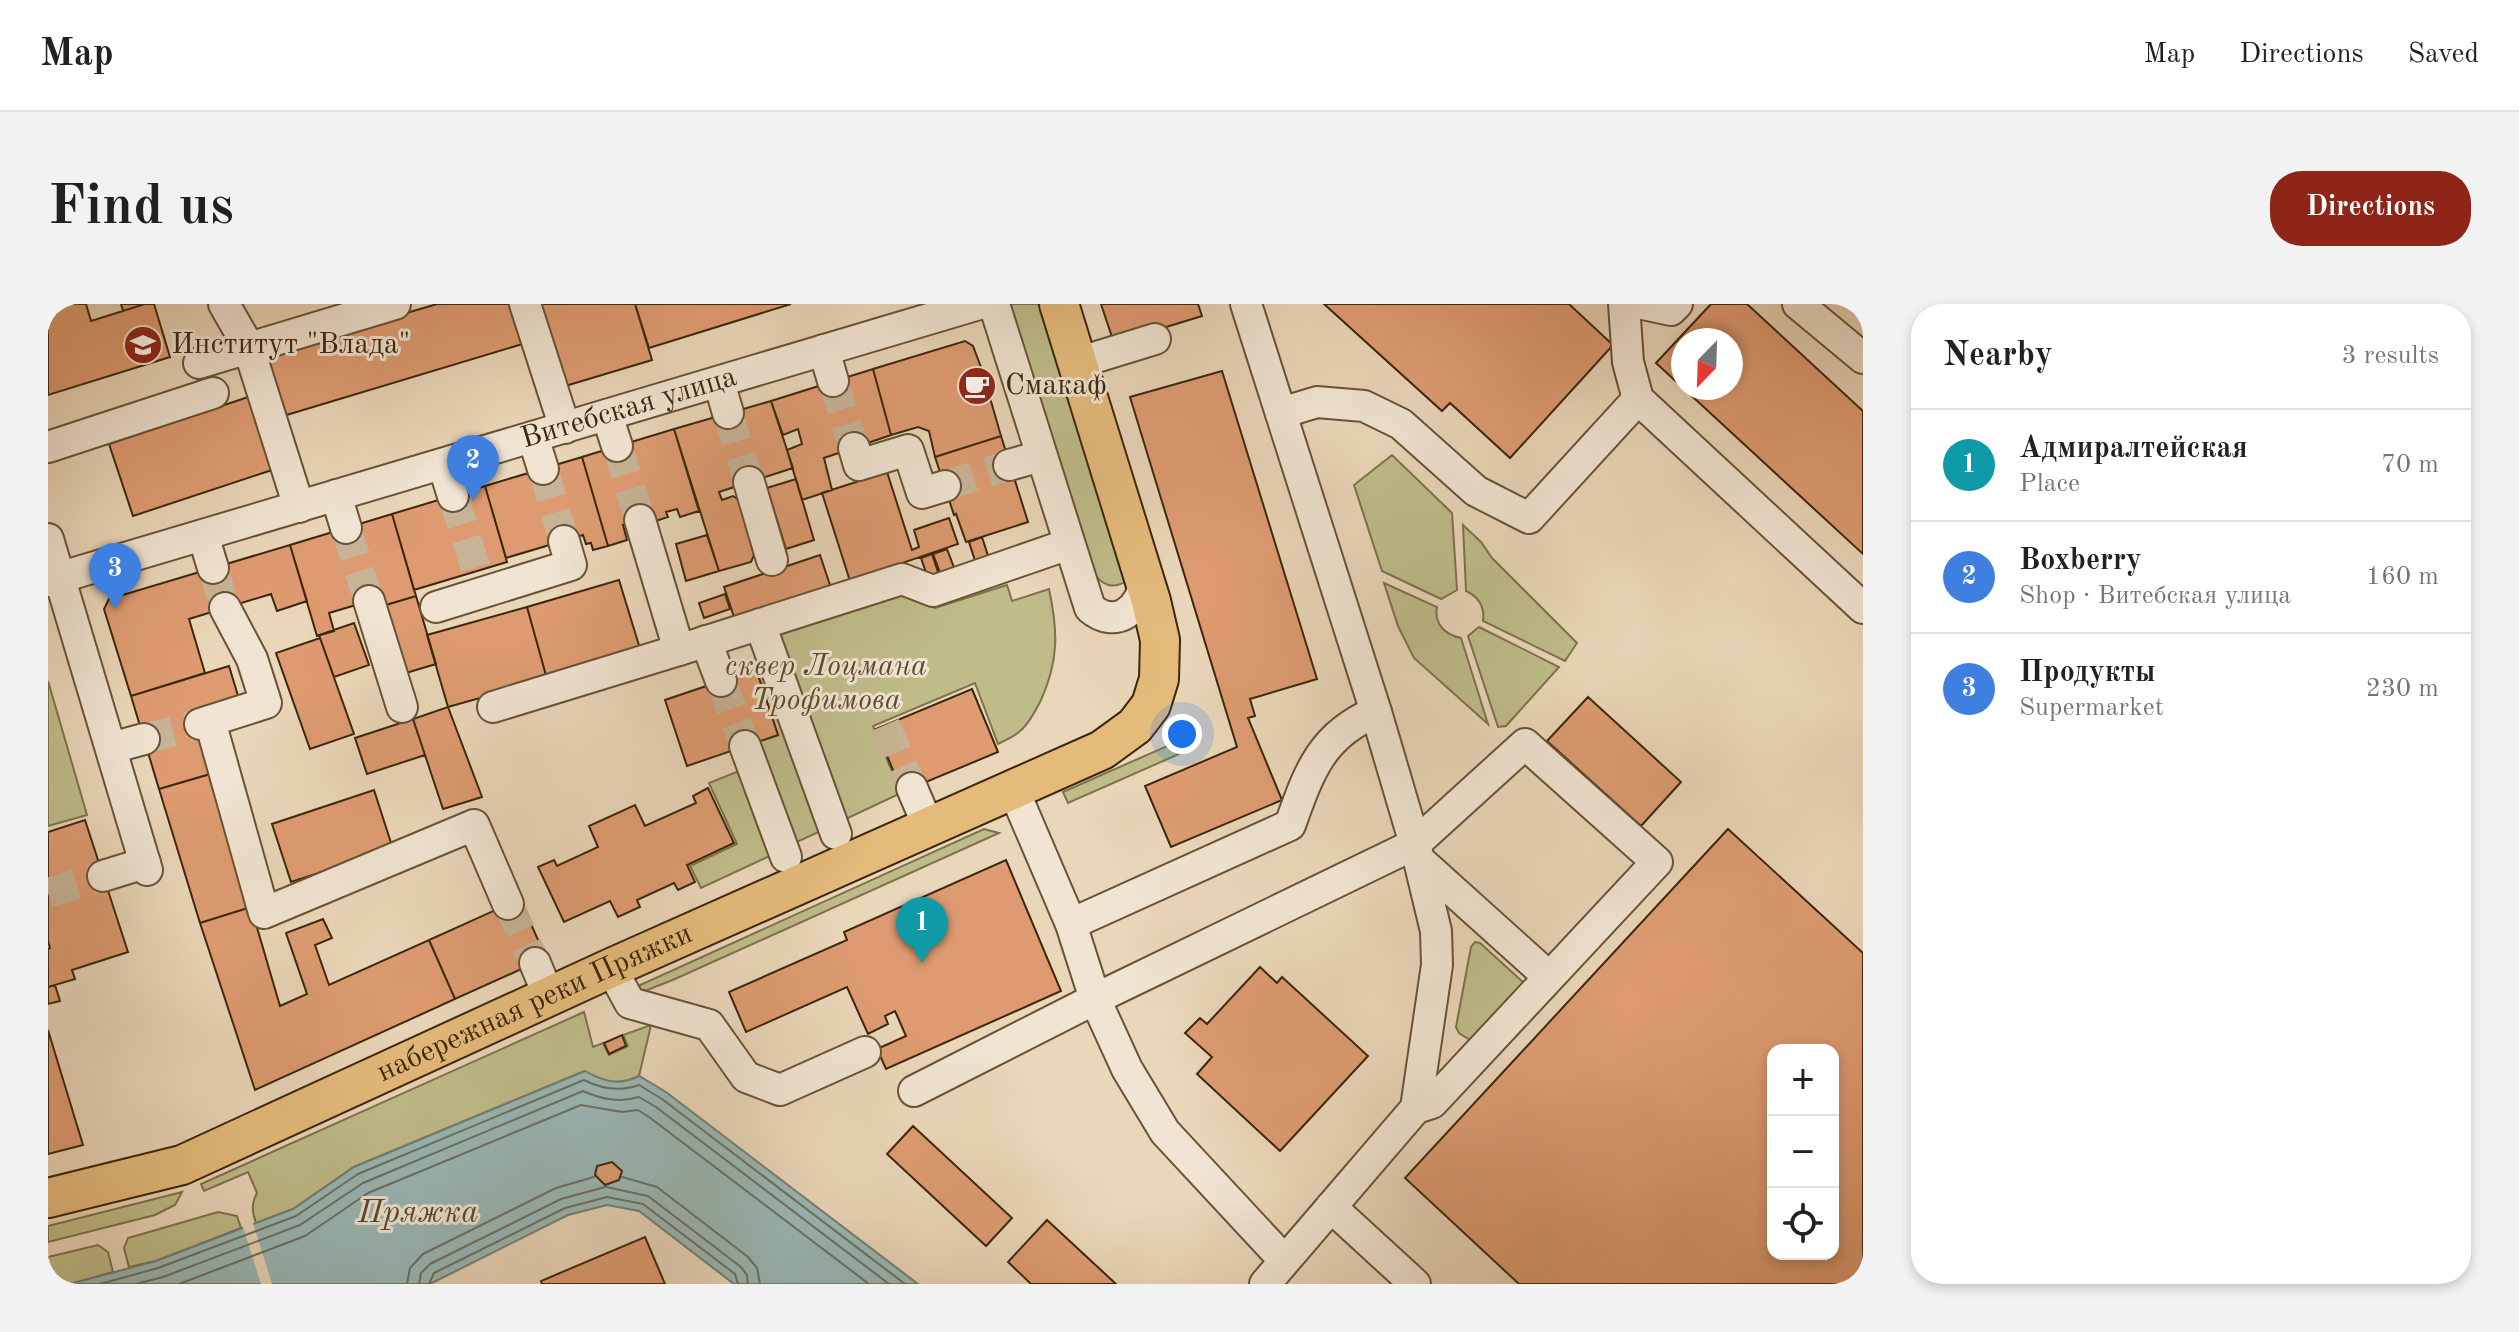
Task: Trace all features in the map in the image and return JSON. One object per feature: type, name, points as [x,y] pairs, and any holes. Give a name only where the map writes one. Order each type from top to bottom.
[{"type":"main road","name":"набережная реки Пряжки","points":[[48,1198],[182,1165],[542,980],[611,968],[1014,791],[1102,750],[1135,726],[1151,705],[1159,679],[1160,640],[1145,581],[1059,304]]},
{"type":"street","points":[[224,304],[248,346],[299,507]]},
{"type":"street","points":[[199,363],[395,304]]},
{"type":"street","points":[[525,304],[565,428]]},
{"type":"street","name":"Витебская улица","points":[[54,580],[979,304]]},
{"type":"street","points":[[994,304],[1090,608],[1106,617],[1128,613],[1137,606],[1145,581]]},
{"type":"street","points":[[1246,304],[1376,712],[1417,852],[1436,931],[1437,965],[1416,1108]]},
{"type":"street","points":[[1624,304],[1628,362],[1638,399],[1863,608]]},
{"type":"street","points":[[1643,304],[1671,310],[1677,304]]},
{"type":"street","points":[[1798,304],[1863,358]]},
{"type":"street","points":[[1077,363],[1155,339]]},
{"type":"street","points":[[824,350],[833,381]]},
{"type":"street","points":[[719,382],[728,413]]},
{"type":"street","points":[[48,447],[213,393]]},
{"type":"street","points":[[1281,413],[1317,402],[1364,406],[1401,424],[1476,491],[1529,518],[1638,399]]},
{"type":"street","points":[[607,415],[617,446]]},
{"type":"street","points":[[533,437],[543,469]]},
{"type":"street","points":[[854,448],[859,465],[908,450],[922,493],[945,486]]},
{"type":"street","points":[[1009,465],[1041,456]]},
{"type":"street","points":[[443,464],[453,496]]},
{"type":"street","points":[[749,482],[772,560]]},
{"type":"street","points":[[336,495],[346,528]]},
{"type":"street","points":[[640,520],[692,645],[721,681]]},
{"type":"street","points":[[203,535],[213,568]]},
{"type":"street","points":[[48,539],[54,580],[111,748],[146,866],[103,876]]},
{"type":"street","points":[[436,607],[481,582],[571,565],[564,541]]},
{"type":"street","points":[[493,707],[902,579],[933,591],[1069,544]]},
{"type":"street","points":[[369,601],[402,707]]},
{"type":"street","points":[[225,608],[252,659],[266,703],[205,722],[264,913],[474,825],[508,904]]},
{"type":"street","points":[[760,624],[836,834]]},
{"type":"street","points":[[1071,924],[1290,825],[1302,790],[1331,741],[1353,722],[1376,712]]},
{"type":"street","points":[[111,748],[144,739]]},
{"type":"street","points":[[914,1091],[1095,999],[1417,852],[1525,744],[1657,862],[1432,1103],[1416,1108],[1265,1284]]},
{"type":"street","points":[[745,746],[786,857]]},
{"type":"street","points":[[912,788],[929,828]]},
{"type":"street","points":[[1014,791],[1071,924],[1095,999],[1127,1069],[1165,1132],[1284,1260]]},
{"type":"street","points":[[1417,852],[1549,977]]},
{"type":"street","points":[[611,968],[630,1003],[709,1025],[746,1077],[780,1090],[865,1052]]},
{"type":"street","points":[[1331,1207],[1415,1284]]},
{"type":"green space","points":[[1010,304],[1050,304],[1128,580],[1118,585],[1100,581],[1093,572]]},
{"type":"green space","points":[[1392,455],[1452,513],[1457,590],[1441,599],[1382,571],[1354,485]]},
{"type":"green space","points":[[1463,525],[1577,643],[1565,661],[1483,621],[1480,603],[1466,591]]},
{"type":"green space","points":[[1384,583],[1437,607],[1437,619],[1442,628],[1461,638],[1488,724],[1414,658],[1398,626]]},
{"type":"green space","name":"сквер Лоцмана Трофимова","points":[[1007,585],[1012,601],[1049,589],[1054,618],[1055,645],[1051,672],[1041,700],[1026,725],[998,744],[975,683],[873,726],[901,793],[793,844],[753,743],[778,735],[753,660],[762,656],[776,635],[898,594],[935,608]]},
{"type":"green space","points":[[1479,627],[1559,667],[1506,726],[1498,727],[1468,636]]},
{"type":"green space","points":[[48,681],[87,815],[48,826]]},
{"type":"green space","points":[[1174,743],[1179,754],[1068,803],[1063,792]]},
{"type":"green space","points":[[739,771],[772,855],[701,888],[690,866],[737,844],[709,783]]},
{"type":"green space","points":[[984,829],[999,833],[675,979],[645,991],[638,986]]},
{"type":"green space","points":[[1475,942],[1480,943],[1524,983],[1470,1040],[1456,1027],[1471,947]]},
{"type":"green space","points":[[584,1012],[593,1047],[603,1043],[609,1055],[628,1046],[623,1035],[651,1025],[639,1076],[612,1081],[584,1071],[354,1167],[293,1209],[256,1223],[253,1208],[257,1193],[248,1172],[204,1191],[201,1184]]},
{"type":"green space","points":[[182,1192],[175,1205],[155,1215],[48,1242],[48,1226]]},
{"type":"green space","points":[[218,1212],[237,1216],[241,1228],[156,1261],[129,1267],[124,1248],[128,1238]]},
{"type":"green space","points":[[98,1245],[108,1252],[113,1272],[70,1284],[48,1284],[48,1257]]},
{"type":"water","name":"Пряжка","points":[[585,1071],[612,1081],[639,1076],[666,1092],[918,1284],[734,1284],[639,1211],[607,1205],[568,1215],[430,1284],[70,1284],[156,1261],[293,1209],[354,1167]]},
{"type":"pier","points":[[252,1220],[272,1284],[261,1284],[242,1224]]},
{"type":"building","points":[[48,304],[86,304],[91,321],[154,304],[170,357],[48,395]]},
{"type":"building","points":[[121,304],[145,304],[123,311]]},
{"type":"building","points":[[437,304],[514,304],[526,343],[280,417],[261,356]]},
{"type":"building","points":[[539,304],[635,304],[652,360],[562,387]]},
{"type":"building","points":[[635,304],[791,304],[649,348]]},
{"type":"building","points":[[1101,304],[1198,304],[1202,316],[1114,343]]},
{"type":"building","points":[[1324,304],[1569,304],[1613,345],[1510,458],[1450,403],[1442,411]]},
{"type":"building","points":[[1711,304],[1747,304],[1863,411],[1863,554],[1696,400],[1743,400],[1743,328],[1689,328]]},
{"type":"building","points":[[965,341],[973,346],[1001,436],[935,457],[929,431],[918,427],[891,435],[873,369]]},
{"type":"building","points":[[1671,347],[1671,377],[1656,363]]},
{"type":"building","points":[[873,369],[891,435],[824,458],[832,490],[802,500],[787,450],[802,444],[798,429],[783,435],[771,401]]},
{"type":"building","points":[[1222,371],[1317,679],[1250,699],[1255,716],[1248,718],[1282,800],[1171,847],[1145,786],[1237,747],[1130,397]]},
{"type":"building","points":[[248,397],[272,470],[133,516],[109,444]]},
{"type":"building","points":[[771,401],[793,468],[719,492],[722,500],[733,496],[739,500],[754,555],[751,562],[719,571],[674,429]]},
{"type":"building","points":[[674,429],[699,511],[680,517],[677,509],[666,512],[668,517],[656,521],[654,516],[623,525],[627,540],[608,546],[582,457]]},
{"type":"building","points":[[1001,436],[1028,522],[966,542],[935,457]]},
{"type":"building","points":[[582,457],[608,546],[593,550],[591,543],[586,544],[583,535],[506,558],[485,486]]},
{"type":"building","points":[[887,472],[912,550],[919,547],[914,530],[949,518],[958,544],[850,581],[822,493]]},
{"type":"building","points":[[796,479],[814,540],[786,549],[767,488]]},
{"type":"building","points":[[485,486],[507,562],[414,590],[392,514]]},
{"type":"building","points":[[392,514],[416,596],[386,605],[383,597],[329,613],[334,631],[317,636],[290,545]]},
{"type":"building","points":[[707,535],[719,571],[686,581],[676,544]]},
{"type":"building","points":[[982,537],[990,562],[977,567],[969,542]]},
{"type":"building","points":[[290,545],[307,601],[277,611],[271,594],[189,619],[205,673],[131,696],[104,609],[109,599]]},
{"type":"building","points":[[947,549],[956,573],[942,578],[933,554]]},
{"type":"building","points":[[932,554],[940,578],[929,581],[921,558]]},
{"type":"building","points":[[820,555],[831,588],[735,620],[724,587]]},
{"type":"building","points":[[619,580],[641,652],[547,679],[527,607]]},
{"type":"building","points":[[725,594],[730,609],[704,618],[699,603]]},
{"type":"building","points":[[416,596],[436,664],[406,673],[386,605]]},
{"type":"building","points":[[527,607],[547,679],[448,707],[427,635]]},
{"type":"building","points":[[354,623],[369,665],[334,677],[319,635]]},
{"type":"building","points":[[320,638],[354,734],[310,749],[276,653]]},
{"type":"building","points":[[753,660],[778,735],[687,766],[665,700],[730,678],[727,669]]},
{"type":"building","points":[[229,666],[239,699],[196,712],[214,773],[159,789],[131,696]]},
{"type":"building","points":[[972,689],[998,752],[902,792],[876,729]]},
{"type":"building","points":[[1588,697],[1681,782],[1641,826],[1547,741]]},
{"type":"building","points":[[448,707],[482,797],[443,809],[413,719]]},
{"type":"building","points":[[413,719],[425,755],[367,774],[355,738]]},
{"type":"building","points":[[210,774],[251,907],[200,923],[159,789]]},
{"type":"building","points":[[708,788],[734,843],[687,865],[695,882],[678,890],[674,883],[637,900],[640,907],[618,917],[610,901],[564,922],[538,867],[554,860],[557,866],[598,847],[589,826],[635,805],[645,826],[696,803],[693,796]]},
{"type":"building","points":[[374,790],[393,849],[291,882],[272,824]]},
{"type":"building","points":[[85,820],[128,952],[72,970],[75,979],[48,987],[48,832]]},
{"type":"building","points":[[1728,829],[1863,953],[1863,1284],[1519,1284],[1405,1178]]},
{"type":"building","points":[[1006,860],[1061,991],[886,1069],[877,1049],[906,1036],[895,1011],[885,1016],[888,1024],[868,1034],[847,987],[746,1032],[729,992],[847,940],[844,932]]},
{"type":"building","points":[[520,899],[546,958],[455,999],[429,940]]},
{"type":"building","points":[[251,907],[280,1006],[307,994],[286,933],[323,919],[332,938],[315,945],[329,985],[429,940],[455,999],[255,1090],[200,923]]},
{"type":"building","points":[[1260,967],[1277,983],[1282,977],[1368,1056],[1280,1151],[1197,1074],[1212,1057],[1185,1033],[1200,1018],[1207,1024]]},
{"type":"building","points":[[55,985],[60,1001],[48,1004],[48,987]]},
{"type":"building","points":[[48,1030],[83,1145],[48,1154]]},
{"type":"building","points":[[622,1035],[626,1046],[609,1054],[604,1043]]},
{"type":"building","points":[[913,1126],[1012,1218],[986,1246],[887,1154]]},
{"type":"building","points":[[612,1162],[622,1171],[619,1180],[605,1185],[595,1175],[597,1166]]},
{"type":"building","points":[[1047,1220],[1116,1284],[1031,1284],[1008,1262]]},
{"type":"building","points":[[645,1237],[665,1284],[542,1284],[541,1281]]},
{"type":"tunnel","points":[[833,381],[854,448]]},
{"type":"tunnel","points":[[728,413],[749,482]]},
{"type":"tunnel","points":[[617,446],[640,520]]},
{"type":"tunnel","points":[[945,486],[1009,465]]},
{"type":"tunnel","points":[[543,469],[564,541]]},
{"type":"tunnel","points":[[453,496],[477,572]]},
{"type":"tunnel","points":[[346,528],[369,601]]},
{"type":"tunnel","points":[[213,568],[225,608]]},
{"type":"tunnel","points":[[721,681],[745,746]]},
{"type":"tunnel","points":[[144,739],[200,724]]},
{"type":"tunnel","points":[[885,725],[912,788]]},
{"type":"tunnel","points":[[48,893],[103,876]]},
{"type":"tunnel","points":[[508,904],[535,963]]},
{"type":"place","name":"Институт \"Влада\"","points":[[143,345]]},
{"type":"place","name":"Смакаф","points":[[977,386]]},
{"type":"place","name":"Boxberry","points":[[473,501]]},
{"type":"place","name":"Продукты","points":[[115,609]]},
{"type":"place","name":"Адмиралтейская","points":[[922,963]]}]
